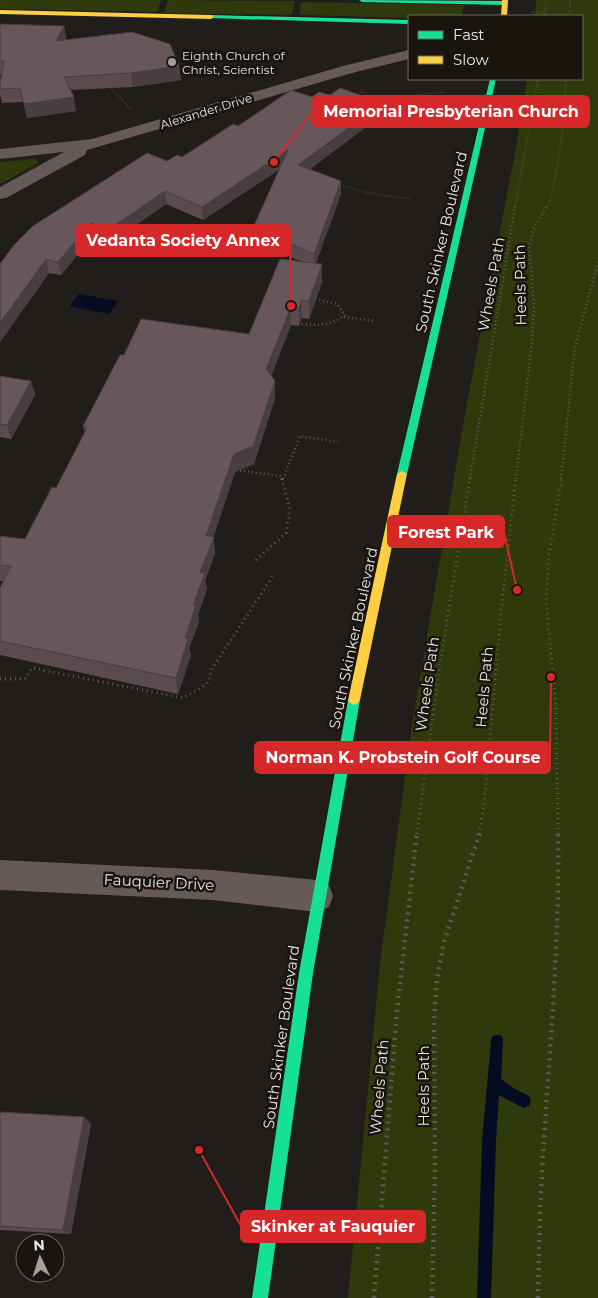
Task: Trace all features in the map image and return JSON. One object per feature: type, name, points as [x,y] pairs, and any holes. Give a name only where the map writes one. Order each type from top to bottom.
[{"type":"main road","points":[[362,0],[505,1],[504,15]]},
{"type":"main road","points":[[0,12],[408,22]]},
{"type":"main road","name":"South Skinker Boulevard","points":[[260,1298],[288,1086],[317,896],[364,650],[424,374],[493,80]]},
{"type":"street","name":"Alexander Drive","points":[[0,154],[93,144],[348,69],[408,56]]},
{"type":"street","points":[[0,194],[93,144]]},
{"type":"street","name":"Fauquier Drive","points":[[0,875],[223,885],[317,896]]},
{"type":"path","points":[[531,12],[546,15],[546,0]]},
{"type":"path","points":[[570,0],[570,15]]},
{"type":"path","name":"Wheels Path","points":[[374,1298],[396,1021],[409,892],[439,670],[502,278],[538,80]]},
{"type":"path","name":"Heels Path","points":[[432,1298],[435,1166],[434,1019],[438,979],[444,942],[470,868],[484,805],[502,604],[533,333],[534,305],[528,247],[533,230],[547,207],[555,181],[562,132],[566,80]]},
{"type":"path","points":[[105,81],[135,114]]},
{"type":"path","points":[[364,102],[372,96],[380,98],[431,91],[444,92]]},
{"type":"path","points":[[336,184],[369,193],[411,199]]},
{"type":"path","points":[[538,1298],[541,1193],[556,970],[559,882],[556,707],[546,601],[549,555],[560,493],[575,347],[598,262]]},
{"type":"path","points":[[315,300],[333,302],[339,305],[344,311],[344,317]]},
{"type":"path","points":[[302,324],[320,324],[344,317],[375,321]]},
{"type":"path","points":[[282,480],[300,436],[338,442]]},
{"type":"path","points":[[236,470],[281,476],[290,509],[286,533],[256,560]]},
{"type":"path","points":[[0,679],[25,679],[32,668],[184,698],[207,684],[212,669],[274,574]]},
{"type":"green space","points":[[0,0],[161,0],[157,12],[0,9]]},
{"type":"green space","points":[[168,0],[295,1],[292,15],[164,13]]},
{"type":"green space","points":[[536,0],[598,0],[598,1298],[348,1298],[380,963],[413,718],[464,419],[517,142],[527,80],[583,80],[583,15],[535,15]]},
{"type":"green space","points":[[301,2],[464,5],[462,15],[408,15],[408,18],[300,15]]},
{"type":"green space","points":[[36,159],[38,163],[0,184],[0,162]]},
{"type":"water","points":[[79,294],[118,301],[109,314],[70,306]]},
{"type":"building","points":[[0,24],[64,26],[56,41],[132,32],[170,44],[179,66],[131,73],[64,77],[74,97],[24,104],[20,88],[0,89],[4,61],[0,61]]},
{"type":"building","points":[[340,88],[375,100],[367,106],[375,108],[298,165],[341,181],[314,254],[253,228],[288,150],[202,207],[165,191],[108,230],[91,223],[58,262],[46,259],[0,323],[0,264],[14,245],[33,226],[147,153],[167,161],[177,155],[182,157],[233,124],[238,126],[291,90],[312,97],[319,92],[330,95]]},
{"type":"building","points":[[280,259],[322,264],[309,301],[302,300],[299,308],[291,307],[266,369],[275,381],[253,446],[234,454],[206,536],[214,537],[200,572],[205,573],[193,605],[196,605],[185,638],[188,639],[176,678],[0,641],[0,588],[11,566],[0,565],[0,536],[25,539],[52,487],[56,488],[87,428],[83,426],[120,355],[124,355],[141,319],[249,334]]},
{"type":"building","points":[[0,376],[31,381],[7,425],[0,424]]},
{"type":"building","points":[[0,1112],[84,1117],[63,1230],[0,1226]]},
{"type":"waterway","points":[[494,1082],[497,1041]]},
{"type":"waterway","points":[[484,1298],[489,1141],[494,1082]]},
{"type":"waterway","points":[[494,1082],[508,1093],[524,1101]]},
{"type":"traffic: fast","points":[[362,0],[505,3]]},
{"type":"traffic: fast","points":[[211,17],[408,22]]},
{"type":"traffic: fast","points":[[402,474],[493,80]]},
{"type":"traffic: fast","points":[[260,1298],[306,973],[354,700]]},
{"type":"traffic: slow","points":[[504,15],[505,0]]},
{"type":"traffic: slow","points":[[0,12],[211,17]]},
{"type":"traffic: slow","points":[[354,700],[402,474]]},
{"type":"place","name":"Eighth Church of Christ, Scientist","points":[[172,62]]},
{"type":"place","name":"Memorial Presbyterian Church","points":[[274,162]]},
{"type":"place","name":"Vedanta Society Annex","points":[[291,306]]},
{"type":"place","name":"Forest Park","points":[[517,590]]},
{"type":"place","name":"Norman K. Probstein Golf Course","points":[[551,677]]},
{"type":"place","name":"Skinker at Fauquier","points":[[199,1150]]}]
